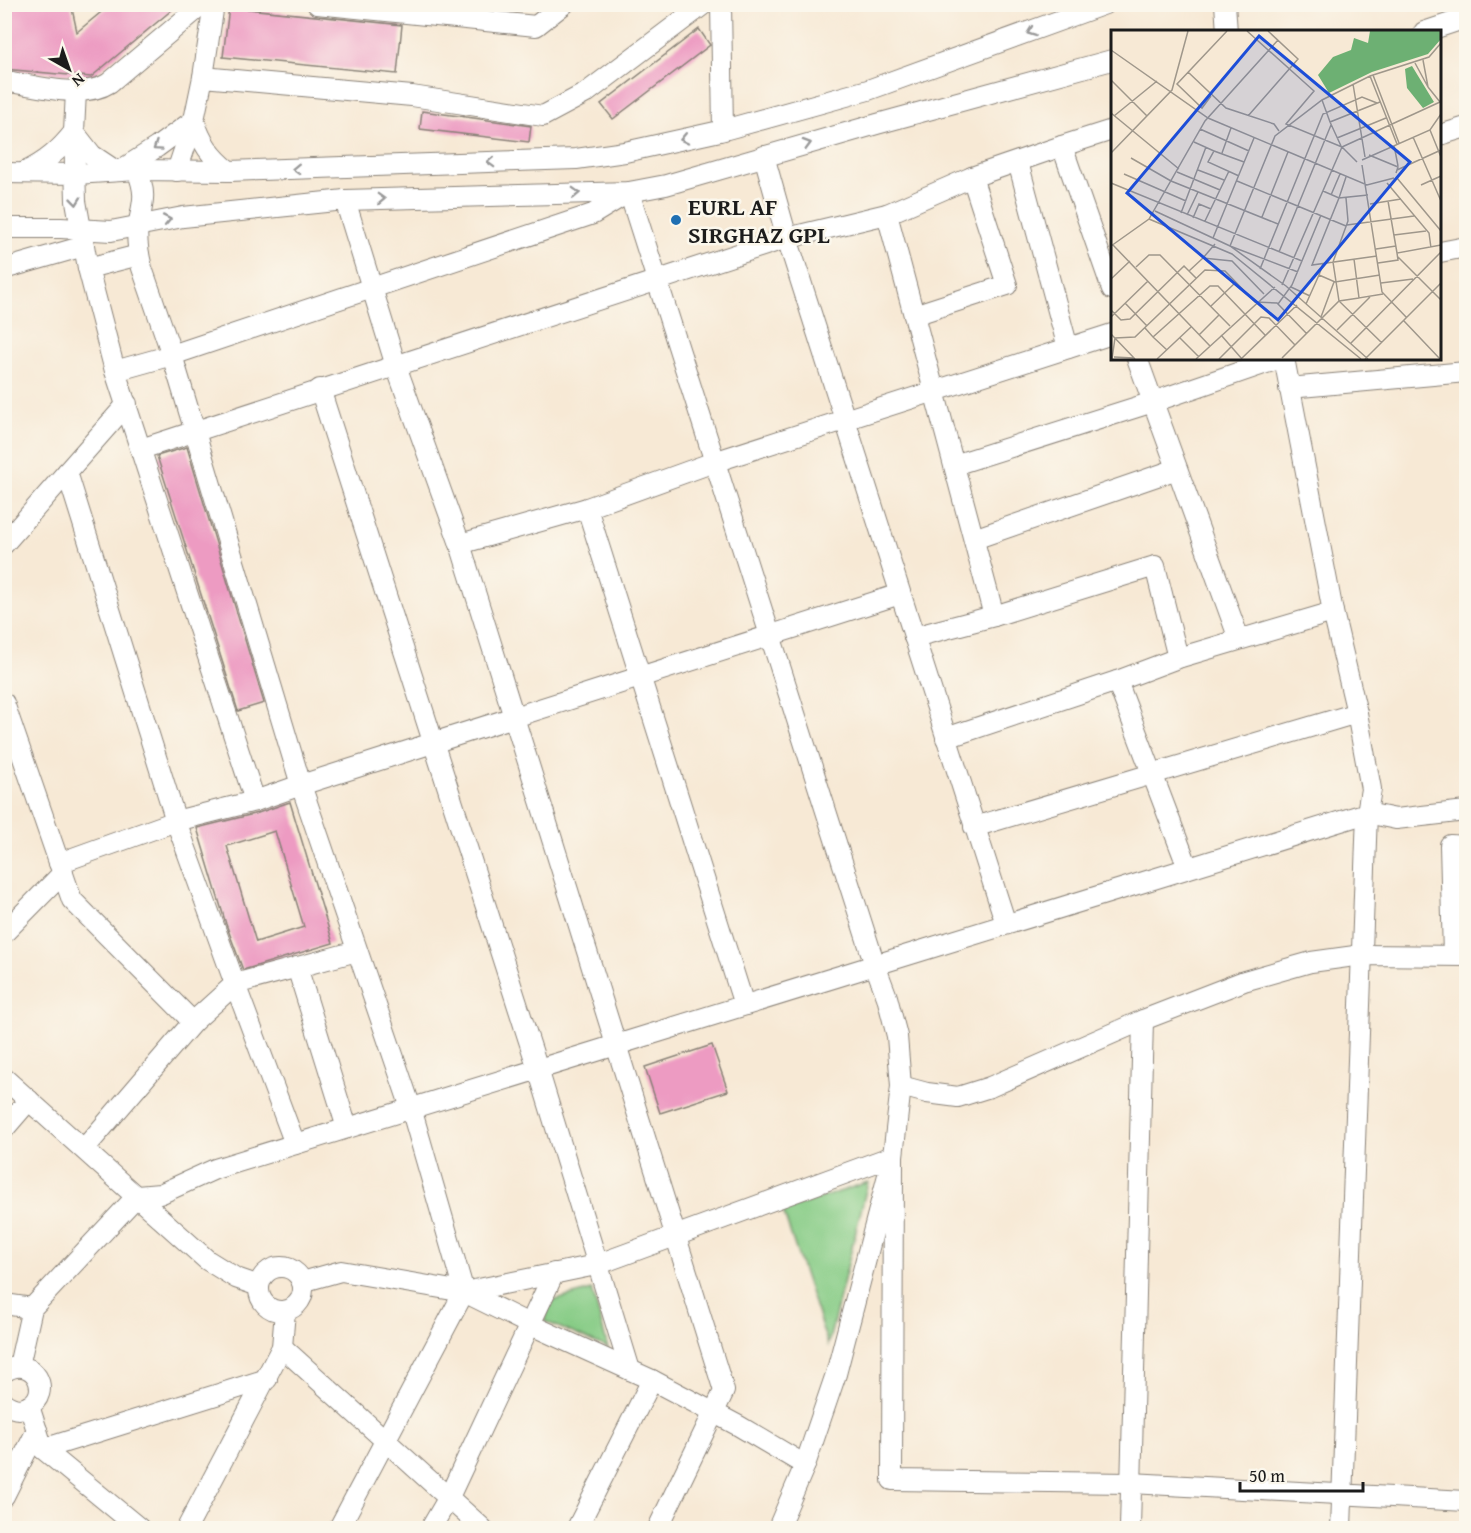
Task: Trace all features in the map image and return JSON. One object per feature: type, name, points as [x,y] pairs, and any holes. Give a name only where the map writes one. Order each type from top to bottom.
[{"type":"street","points":[[4,81],[90,91],[109,83],[203,4]]},
{"type":"street","points":[[177,171],[194,120],[214,4]]},
{"type":"street","points":[[317,4],[424,10],[536,26],[564,4]]},
{"type":"street","points":[[203,77],[412,96],[543,116],[586,93],[704,4]]},
{"type":"street","points":[[721,4],[723,130]]},
{"type":"street","points":[[14,173],[229,171],[576,159],[625,152],[723,130],[868,90],[1105,4]]},
{"type":"street","points":[[1224,30],[1225,4]]},
{"type":"street","points":[[1430,30],[1467,18]]},
{"type":"street","points":[[4,269],[83,237],[183,217],[345,200],[629,192],[666,185],[877,124],[1111,61]]},
{"type":"street","points":[[76,91],[74,132],[76,201],[88,268],[115,371],[255,801]]},
{"type":"street","points":[[124,171],[194,120]]},
{"type":"street","points":[[194,120],[206,149],[229,171]]},
{"type":"street","points":[[1441,135],[1467,127]]},
{"type":"street","points":[[141,449],[787,238],[887,214],[972,177],[1111,131]]},
{"type":"street","points":[[74,132],[92,155],[124,171],[144,198],[138,226],[139,255],[172,355],[301,785],[411,1108],[464,1292],[339,1528]]},
{"type":"street","points":[[14,173],[43,163],[60,149],[74,132]]},
{"type":"street","points":[[1062,146],[1104,237],[1111,277]]},
{"type":"street","points":[[764,156],[787,238],[1006,924]]},
{"type":"street","points":[[1018,162],[1068,348]]},
{"type":"street","points":[[914,315],[1007,285],[972,177]]},
{"type":"street","points":[[629,192],[887,997],[897,1036],[901,1086],[893,1156],[892,1480],[1131,1484],[1467,1501]]},
{"type":"street","points":[[115,371],[172,355],[593,214],[629,192]]},
{"type":"street","points":[[345,200],[374,288],[396,366],[460,544],[724,1391],[658,1528]]},
{"type":"street","points":[[887,214],[994,616]]},
{"type":"street","points":[[4,228],[83,237]]},
{"type":"street","points":[[1441,252],[1467,247]]},
{"type":"street","points":[[88,268],[139,255]]},
{"type":"street","points":[[460,544],[586,508],[714,462],[1111,335]]},
{"type":"street","points":[[1138,360],[1239,639]]},
{"type":"street","points":[[954,465],[1277,360]]},
{"type":"street","points":[[1283,360],[1333,612],[1357,713],[1371,789],[1367,813],[1341,1528]]},
{"type":"street","points":[[1289,388],[1467,372]]},
{"type":"street","points":[[320,389],[538,1069],[596,1265],[630,1370]]},
{"type":"street","points":[[7,541],[127,404]]},
{"type":"street","points":[[974,538],[1176,469]]},
{"type":"street","points":[[68,472],[176,821],[295,1144]]},
{"type":"street","points":[[586,508],[744,1005]]},
{"type":"street","points":[[4,519],[7,541]]},
{"type":"street","points":[[914,637],[994,616],[1155,566],[1178,658]]},
{"type":"street","points":[[4,933],[61,868],[176,821],[255,801],[900,594]]},
{"type":"street","points":[[946,738],[1117,681],[1178,658],[1333,612]]},
{"type":"street","points":[[1117,681],[1188,868]]},
{"type":"street","points":[[4,703],[11,744],[72,900],[193,1022]]},
{"type":"street","points":[[975,826],[1357,713]]},
{"type":"street","points":[[4,1403],[15,1409],[28,1406],[38,1397],[40,1383],[32,1371],[12,1369],[32,1308],[137,1196],[160,1194],[215,1169],[1367,813],[1396,819],[1467,812]]},
{"type":"street","points":[[901,1086],[927,1093],[958,1097],[990,1087],[1143,1020],[1244,981],[1311,962],[1362,955],[1460,955],[1450,845],[1467,846]]},
{"type":"street","points":[[84,1149],[193,1022],[235,984],[357,951]]},
{"type":"street","points":[[297,967],[347,1128]]},
{"type":"street","points":[[1130,1528],[1143,1020]]},
{"type":"street","points":[[4,1078],[207,1260],[236,1278],[259,1286]]},
{"type":"street","points":[[4,1129],[30,1100]]},
{"type":"street","points":[[464,1292],[596,1265],[893,1156]]},
{"type":"street","points":[[778,1528],[805,1465],[836,1374],[893,1156]]},
{"type":"street","points":[[279,1267],[293,1270],[302,1282],[302,1297],[292,1308],[278,1311],[265,1305],[261,1300],[259,1286],[266,1273],[279,1267]]},
{"type":"street","points":[[302,1282],[341,1271],[464,1292],[652,1380],[805,1465]]},
{"type":"street","points":[[431,1528],[449,1497],[554,1274]]},
{"type":"street","points":[[4,1304],[32,1308]]},
{"type":"street","points":[[187,1528],[282,1347],[285,1311]]},
{"type":"street","points":[[282,1347],[482,1528]]},
{"type":"street","points":[[43,1449],[267,1379]]},
{"type":"street","points":[[577,1528],[652,1380]]},
{"type":"street","points":[[28,1406],[43,1449],[139,1528]]},
{"type":"street","points":[[4,1496],[37,1430]]},
{"type":"green space","points":[[868,1182],[828,1345],[783,1211]]},
{"type":"green space","points":[[592,1290],[608,1348],[544,1321],[551,1301]]},
{"type":"building","points":[[4,4],[71,4],[77,32],[111,4],[179,4],[91,77],[4,69]]},
{"type":"building","points":[[229,7],[402,25],[397,74],[223,57]]},
{"type":"building","points":[[699,29],[710,45],[613,119],[601,104]]},
{"type":"building","points":[[422,111],[531,126],[529,142],[420,129]]},
{"type":"building","points":[[187,447],[264,703],[238,711],[157,456]]},
{"type":"building","points":[[290,802],[333,943],[243,970],[226,924],[197,828],[258,813]],"holes":[[[275,831],[304,927],[256,942],[227,846]]]},
{"type":"building","points":[[712,1045],[728,1091],[660,1113],[645,1067]]},
{"type":"place","name":"EURL AF SIRGHAZ GPL","points":[[676,220]]}]
